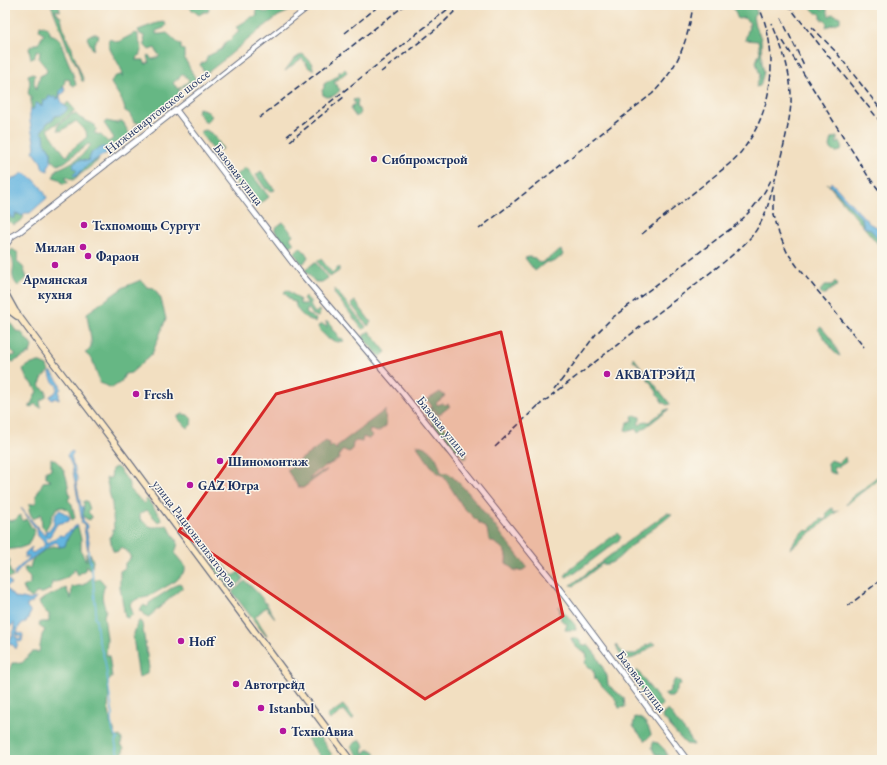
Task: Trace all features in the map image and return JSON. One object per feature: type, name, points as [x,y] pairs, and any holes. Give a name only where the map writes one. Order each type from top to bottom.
[{"type":"main road","points":[[5,293],[22,320]]},
{"type":"main road","points":[[5,307],[22,320]]},
{"type":"main road","name":"улица Рационализаторов","points":[[22,320],[350,760]]},
{"type":"street","name":"Нижневартовское шоссе","points":[[16,234],[310,5]]},
{"type":"street","name":"Базовая улица","points":[[176,110],[299,271],[401,391],[560,590],[687,760]]},
{"type":"street","points":[[5,240],[16,234]]},
{"type":"street","points":[[5,246],[16,234]]},
{"type":"highlighted area","points":[[501,332],[563,616],[425,699],[179,531],[276,394]]},
{"type":"green space","points":[[51,5],[59,5],[60,11],[55,10],[61,17],[67,38],[72,47],[84,81],[81,79]]},
{"type":"green space","points":[[189,5],[207,5],[209,8],[208,12],[204,12],[199,15],[191,9]]},
{"type":"green space","points":[[274,5],[291,5],[293,7],[290,11],[277,17],[207,73],[203,71],[200,64],[205,62],[208,56],[222,49],[226,42],[239,31],[236,27],[252,17],[257,16],[256,9],[258,8],[263,12],[269,12],[270,9],[274,8]]},
{"type":"green space","points":[[733,5],[741,5],[749,9],[754,5],[757,13],[753,17],[755,26],[761,38],[762,63],[764,72],[760,86],[756,87],[760,75],[756,62],[760,52],[758,41],[745,40],[750,23],[744,18],[738,19]]},
{"type":"green space","points":[[812,5],[820,5],[822,10],[826,7],[829,16],[833,14],[840,17],[840,22],[826,27],[827,23],[824,20],[821,20],[821,15],[812,9]]},
{"type":"green space","points":[[164,22],[166,25],[164,28],[156,31],[156,34],[167,33],[181,45],[181,49],[184,50],[184,57],[196,80],[179,90],[179,97],[157,115],[150,117],[149,122],[138,131],[134,126],[138,126],[139,123],[134,122],[129,113],[125,111],[121,100],[111,83],[113,78],[116,76],[121,75],[123,77],[120,67],[108,43],[109,39],[118,42],[135,33],[138,34],[138,39],[142,48],[139,56],[135,60],[144,60],[145,64],[149,63],[147,56],[149,55],[151,59],[154,59],[160,56],[155,48],[149,50],[145,46],[144,36],[140,34],[138,30]],"holes":[[[183,74],[189,81],[178,89],[173,83]]]},
{"type":"green space","points":[[40,25],[47,28],[50,34],[60,40],[76,85],[74,86],[70,84],[70,80],[65,79],[59,97],[45,101],[42,106],[36,106],[33,111],[31,108],[31,97],[28,93],[30,82],[28,75],[33,73],[35,75],[34,82],[36,90],[40,76],[46,73],[47,69],[39,59],[40,51],[37,50],[34,58],[31,59],[29,48],[34,44],[38,44],[44,34],[39,30]]},
{"type":"green space","points":[[91,34],[96,34],[99,36],[94,42],[93,50],[87,38]]},
{"type":"green space","points":[[302,54],[311,63],[313,70],[309,68],[302,58],[285,71],[293,60]]},
{"type":"green space","points":[[345,69],[347,72],[334,82],[340,90],[339,92],[331,97],[323,95],[322,90],[324,88],[324,84],[339,75],[339,72]]},
{"type":"green space","points":[[357,99],[357,106],[361,113],[356,117],[351,110],[352,106],[355,104],[353,100]]},
{"type":"green space","points":[[68,102],[75,110],[60,122],[47,129],[65,155],[68,156],[70,151],[87,137],[86,131],[76,121],[61,131],[58,130],[58,125],[72,114],[76,114],[80,118],[95,125],[96,130],[94,133],[101,135],[108,142],[114,138],[104,123],[106,121],[116,123],[122,121],[130,136],[120,146],[115,142],[112,147],[92,152],[89,161],[80,160],[76,169],[77,171],[75,177],[89,164],[99,159],[73,180],[66,176],[66,180],[69,182],[63,184],[59,179],[53,177],[57,169],[78,158],[91,145],[88,144],[65,162],[58,165],[51,159],[51,152],[45,143],[41,132],[48,122],[53,120],[54,116],[57,116]]},
{"type":"green space","points":[[199,108],[206,110],[212,116],[206,123],[197,112]]},
{"type":"green space","points":[[206,130],[214,135],[223,149],[214,151],[201,134],[201,131]]},
{"type":"green space","points":[[837,137],[837,144],[840,142],[842,145],[841,151],[837,152],[832,151],[830,146],[832,138]]},
{"type":"green space","points":[[246,167],[269,197],[259,205],[252,203],[233,178]]},
{"type":"green space","points":[[261,171],[275,190],[272,191],[265,188],[256,175]]},
{"type":"green space","points":[[827,183],[862,219],[864,227],[871,230],[880,241],[882,241],[882,249]]},
{"type":"green space","points":[[17,214],[24,217],[21,221],[13,225],[5,220],[5,217],[8,216],[12,218]]},
{"type":"green space","points":[[283,222],[293,235],[290,238],[294,244],[289,247],[287,247],[275,231],[275,228]]},
{"type":"green space","points":[[300,247],[308,257],[304,263],[301,263],[294,253]]},
{"type":"green space","points":[[12,249],[18,253],[17,262],[23,267],[27,278],[18,286],[13,277],[14,266],[9,254]]},
{"type":"green space","points":[[561,250],[563,255],[554,262],[546,262],[535,271],[525,258],[535,258],[541,263]]},
{"type":"green space","points":[[321,259],[332,273],[339,267],[339,271],[330,277],[317,261]]},
{"type":"green space","points":[[315,262],[328,278],[322,282],[315,282],[305,270]]},
{"type":"green space","points":[[141,280],[147,287],[154,288],[161,299],[166,319],[152,354],[131,373],[125,374],[121,382],[112,388],[100,383],[92,359],[85,353],[91,346],[87,313],[124,287]]},
{"type":"green space","points":[[835,281],[838,285],[823,295],[820,291],[825,285],[832,285]]},
{"type":"green space","points":[[335,289],[366,327],[363,330],[334,293]]},
{"type":"green space","points":[[287,290],[300,300],[300,304],[307,304],[307,302],[303,299],[305,296],[310,301],[311,307],[315,313],[319,310],[320,313],[318,317],[313,315],[308,308],[306,313],[316,319],[315,322],[299,312],[295,302],[291,301],[284,292]]},
{"type":"green space","points":[[355,301],[371,322],[368,326],[351,304]]},
{"type":"green space","points":[[10,322],[16,331],[21,332],[32,346],[30,353],[13,362],[8,359],[7,365],[5,365],[5,355],[9,357],[16,355],[11,350],[10,344],[5,344],[5,334],[8,330]]},
{"type":"green space","points":[[325,322],[329,322],[332,330],[337,333],[339,339],[342,338],[344,341],[337,342],[328,339],[318,326],[322,324],[327,327]]},
{"type":"green space","points":[[821,327],[832,340],[840,356],[836,354],[818,329]]},
{"type":"green space","points":[[369,331],[386,352],[380,357],[363,338],[363,336]]},
{"type":"green space","points":[[633,357],[670,404],[667,405],[662,402],[637,363],[633,361]]},
{"type":"green space","points":[[38,362],[47,366],[49,372],[43,377],[39,386],[46,391],[46,397],[40,401],[41,408],[35,404],[30,408],[37,391],[32,383],[27,380],[23,369]]},
{"type":"green space","points":[[440,392],[445,396],[436,403],[437,405],[443,403],[450,406],[439,415],[427,400]]},
{"type":"green space","points":[[431,407],[443,423],[442,425],[448,430],[451,436],[454,437],[456,445],[460,446],[467,455],[467,458],[463,459],[462,454],[447,444],[445,435],[434,428],[431,421],[425,414]]},
{"type":"green space","points":[[669,409],[638,433],[636,429],[629,431],[625,430],[627,423],[633,420],[632,417],[635,415],[640,417],[638,424],[640,425],[645,421],[649,422],[665,410]]},
{"type":"green space","points":[[385,410],[386,426],[378,432],[370,430],[369,433],[372,436],[369,439],[363,437],[362,442],[356,441],[353,443],[352,450],[349,452],[344,450],[340,453],[339,459],[315,473],[309,480],[327,470],[303,488],[298,487],[287,470],[292,466],[297,469],[298,466],[296,463],[326,441],[329,443],[330,448],[332,445],[337,450],[337,446]]},
{"type":"green space","points":[[183,414],[188,415],[192,419],[192,424],[188,428],[178,419],[178,416]]},
{"type":"green space","points":[[416,445],[430,450],[438,462],[441,472],[450,474],[468,492],[527,567],[523,570],[515,571],[506,563],[506,554],[502,548],[489,540],[487,529],[463,507],[444,477],[434,470]]},
{"type":"green space","points":[[845,457],[846,462],[838,467],[833,467],[836,474],[829,472],[828,463],[831,460],[839,463]]},
{"type":"green space","points":[[51,458],[60,465],[65,474],[70,497],[68,500],[72,504],[75,518],[72,520],[69,511],[63,507],[57,508],[45,530],[42,527],[41,514],[33,519],[29,511],[30,504],[34,504],[36,502],[37,494],[43,482],[51,481],[46,478],[46,471],[51,470]]},
{"type":"green space","points":[[116,467],[128,481],[130,489],[144,504],[147,499],[160,516],[161,521],[158,522],[147,510],[140,514],[140,519],[152,527],[167,525],[178,543],[175,554],[185,566],[185,571],[176,581],[148,597],[137,599],[130,604],[133,614],[128,618],[125,617],[120,587],[120,571],[125,568],[125,563],[131,558],[127,551],[121,547],[117,552],[113,551],[110,538],[114,528],[112,504],[106,478],[111,478],[112,469]]},
{"type":"green space","points":[[882,474],[882,476],[846,505],[853,496]]},
{"type":"green space","points":[[84,501],[87,501],[90,509],[88,512],[92,516],[90,520],[83,516]]},
{"type":"green space","points":[[832,508],[834,512],[839,510],[790,549],[804,530],[809,531],[821,519],[824,520],[827,517],[826,513]]},
{"type":"green space","points":[[667,513],[672,514],[636,540],[636,543],[616,560],[607,564],[602,564],[574,586],[571,585],[616,552],[620,547]]},
{"type":"green space","points":[[20,515],[23,521],[27,519],[31,527],[35,530],[28,545],[6,550],[5,552],[5,517],[9,521],[15,520]]},
{"type":"green space","points":[[78,527],[81,539],[81,551],[86,561],[86,553],[90,563],[90,553],[93,561],[92,567],[89,569],[86,565],[85,570],[78,575],[75,569],[65,578],[52,582],[51,589],[43,593],[36,593],[32,598],[26,594],[23,587],[30,584],[30,578],[26,574],[24,568],[30,568],[32,560],[43,551],[53,546],[65,546],[73,530]]},
{"type":"green space","points":[[617,533],[621,537],[619,540],[575,573],[567,577],[565,576],[571,568]]},
{"type":"green space","points":[[5,556],[10,560],[9,568],[13,577],[9,578],[5,576]]},
{"type":"green space","points":[[217,563],[224,565],[233,576],[239,572],[243,578],[242,581],[231,590],[213,566]]},
{"type":"green space","points":[[93,577],[95,581],[99,578],[105,585],[102,598],[106,610],[104,616],[107,639],[106,655],[109,655],[112,677],[108,682],[108,708],[110,723],[114,729],[115,738],[120,736],[122,740],[121,745],[124,748],[122,756],[123,760],[5,760],[5,673],[9,671],[12,663],[22,663],[32,652],[39,652],[42,635],[45,630],[39,626],[40,622],[49,622],[49,614],[43,610],[39,602],[44,598],[66,588],[71,599],[72,587],[83,585]]},
{"type":"green space","points":[[245,581],[262,598],[275,618],[266,607],[255,617],[267,635],[266,636],[232,592]]},
{"type":"green space","points":[[179,583],[183,587],[151,615],[148,617],[139,610],[144,605],[147,607],[149,603]]},
{"type":"green space","points":[[559,606],[575,625],[576,630],[565,630],[567,624],[561,620]]},
{"type":"green space","points":[[140,620],[142,624],[149,668],[146,674],[139,678],[133,637],[137,624]]},
{"type":"green space","points":[[571,638],[578,639],[583,645],[588,645],[597,656],[607,676],[608,685],[624,698],[625,707],[619,708],[616,700],[595,679],[594,672],[585,663],[587,657],[586,653],[581,651],[573,643]]},
{"type":"green space","points":[[652,643],[655,644],[639,655],[628,659],[623,658],[616,645],[624,654],[636,654],[645,646]]},
{"type":"green space","points":[[637,670],[663,705],[658,708],[641,691],[633,675]]},
{"type":"green space","points":[[675,679],[680,681],[681,684],[677,687],[677,691],[672,697],[667,697],[664,694],[669,692]]},
{"type":"green space","points":[[343,705],[354,718],[352,720],[344,710],[330,720],[327,716]]},
{"type":"green space","points":[[668,710],[694,745],[686,744],[671,728],[669,723],[662,718],[663,714]]},
{"type":"green space","points":[[635,717],[644,721],[649,729],[651,735],[645,741],[633,726]]},
{"type":"green space","points":[[311,731],[320,738],[332,755],[326,760],[323,760],[305,736]]},
{"type":"green space","points":[[360,739],[365,746],[363,750],[364,754],[367,750],[372,750],[376,753],[368,760],[362,760],[351,746]]},
{"type":"green space","points":[[653,742],[658,743],[665,750],[668,758],[655,754],[652,748]]},
{"type":"water","points":[[64,86],[65,92],[60,95],[60,97],[63,104],[68,108],[67,110],[61,115],[55,116],[53,120],[48,122],[41,132],[44,135],[45,143],[51,152],[51,162],[48,167],[48,171],[43,169],[41,162],[33,151],[35,148],[30,123],[30,113],[31,108],[33,110],[36,103],[42,106],[43,99],[45,101],[49,96],[53,98],[55,96],[56,99],[59,98],[60,91]]},
{"type":"water","points":[[103,147],[112,147],[113,149],[89,164],[75,177],[73,175],[77,171],[73,167],[74,163],[80,160],[88,161],[92,152]]},
{"type":"water","points":[[23,173],[37,183],[47,198],[30,213],[25,213],[23,216],[16,213],[14,218],[11,218],[5,203],[5,185],[9,180]]},
{"type":"water","points":[[831,182],[870,224],[877,227],[882,232],[882,241],[880,242],[871,231],[864,227],[862,219],[830,185]]},
{"type":"water","points":[[51,371],[60,384],[61,389],[59,391],[59,400],[55,398],[52,400],[50,398],[50,396],[56,392],[57,389],[57,385],[51,378]]},
{"type":"water","points":[[72,451],[74,453],[71,456],[78,481],[76,482],[81,506],[83,507],[83,520],[88,527],[86,529],[89,541],[88,551],[85,527],[81,522],[72,466],[67,455]]},
{"type":"water","points":[[21,508],[44,535],[46,535],[45,531],[50,530],[54,524],[55,516],[60,510],[70,517],[69,521],[57,524],[50,536],[46,539],[48,543],[60,535],[63,536],[77,525],[78,527],[73,530],[65,546],[59,547],[56,542],[52,544],[26,563],[17,572],[15,577],[14,572],[29,558],[29,556],[25,558],[25,553],[32,547],[30,551],[33,553],[45,545],[38,536],[37,530]]},
{"type":"water","points":[[5,579],[10,581],[11,584],[6,588],[14,597],[29,600],[36,598],[33,602],[27,605],[27,608],[31,612],[26,622],[20,625],[15,637],[20,639],[22,637],[17,635],[18,632],[20,634],[22,633],[23,635],[22,641],[18,641],[17,643],[19,645],[16,649],[9,643],[11,637],[13,636],[12,633],[16,629],[14,628],[14,623],[11,626],[7,625],[6,619],[5,620]]},
{"type":"waterway","points":[[88,551],[92,570],[98,639],[105,661],[113,715],[111,721],[113,732],[118,739],[115,741],[119,760]]},
{"type":"railway","points":[[345,33],[380,5]]},
{"type":"railway","points":[[259,118],[405,5]]},
{"type":"railway","points":[[287,136],[453,5]]},
{"type":"railway","points":[[381,72],[440,26],[461,5]]},
{"type":"railway","points":[[479,229],[652,94],[669,74],[675,64],[685,42],[693,5]]},
{"type":"railway","points":[[642,234],[727,166],[737,157],[752,136],[761,118],[767,100],[771,61],[765,23],[758,5]]},
{"type":"railway","points":[[788,5],[882,124]]},
{"type":"railway","points":[[781,18],[804,65]]},
{"type":"railway","points":[[537,407],[724,262],[755,232],[767,209],[771,195],[789,122],[791,103],[790,82],[786,62],[772,24]]},
{"type":"railway","points":[[812,27],[836,52],[882,111]]},
{"type":"railway","points":[[783,41],[868,176],[882,194]]},
{"type":"railway","points":[[290,141],[345,96]]},
{"type":"railway","points":[[555,389],[596,334],[612,318],[737,224],[756,204],[771,180]]},
{"type":"railway","points":[[774,195],[774,215],[779,234],[787,252],[864,347]]},
{"type":"railway","points":[[495,447],[541,403]]},
{"type":"railway","points":[[848,606],[882,579]]},
{"type":"place","name":"Сибпромстрой","points":[[374,159]]},
{"type":"place","name":"Техпомощь Сургут","points":[[84,225]]},
{"type":"place","name":"Милан","points":[[83,247]]},
{"type":"place","name":"Фараон","points":[[88,256]]},
{"type":"place","name":"Армянская кухня","points":[[55,265]]},
{"type":"place","name":"АКВАТРЭЙД","points":[[607,374]]},
{"type":"place","name":"Fresh","points":[[136,394]]},
{"type":"place","name":"Шиномонтаж","points":[[220,461]]},
{"type":"place","name":"GAZ Югра","points":[[190,485]]},
{"type":"place","name":"Hoff","points":[[181,641]]},
{"type":"place","name":"Автотрейд","points":[[236,684]]},
{"type":"place","name":"Istanbul","points":[[261,708]]},
{"type":"place","name":"ТехноАвиа","points":[[283,731]]}]
